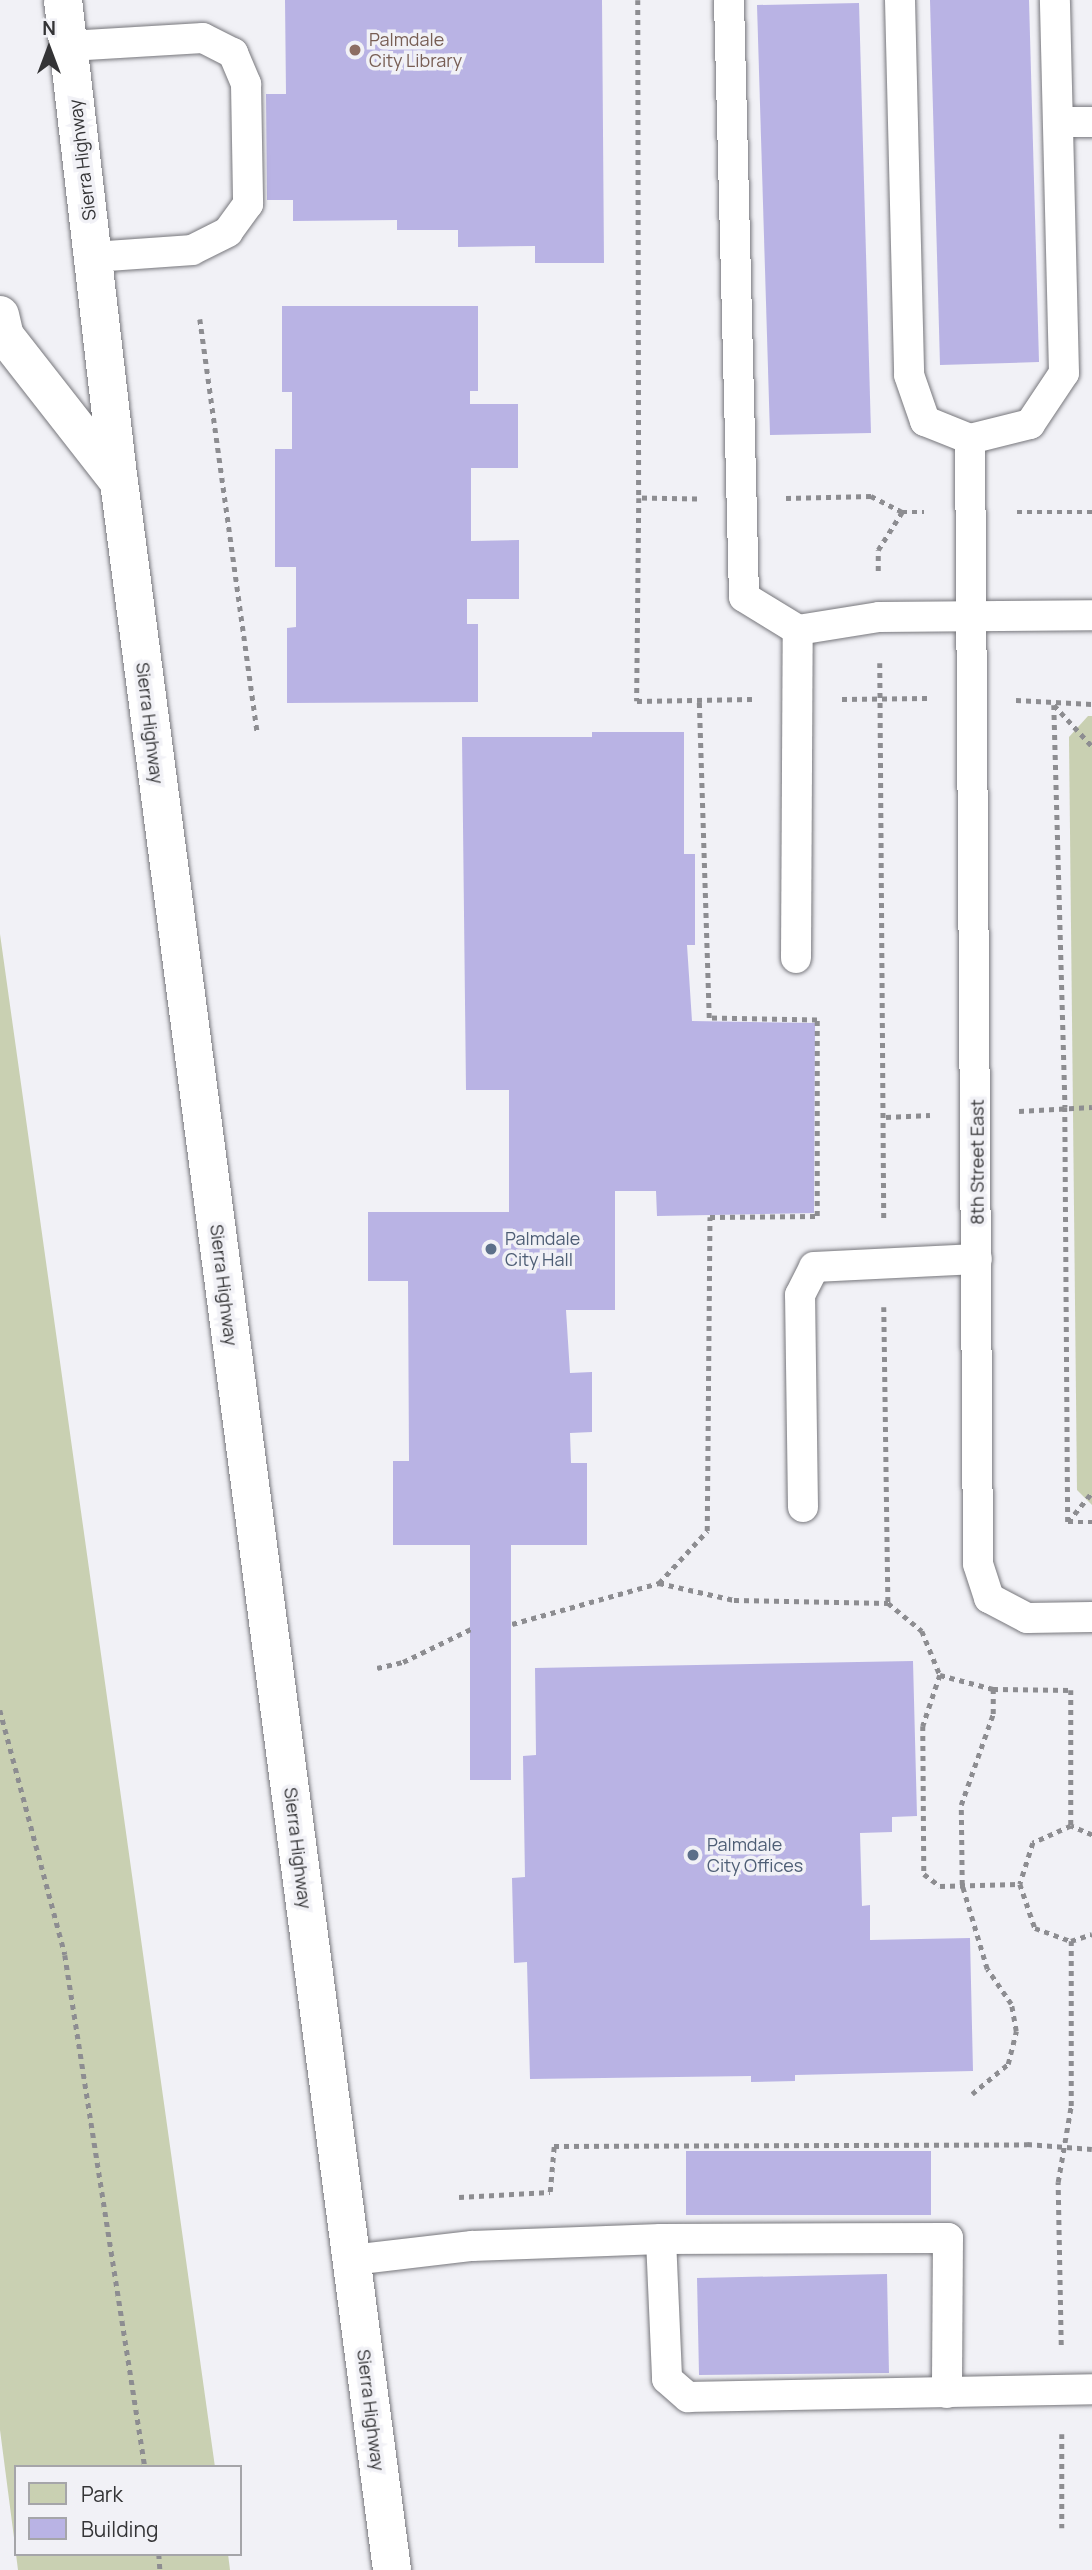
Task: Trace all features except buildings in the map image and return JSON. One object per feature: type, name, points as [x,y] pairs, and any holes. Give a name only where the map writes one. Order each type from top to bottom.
[{"type":"highway","name":"Sierra Highway","points":[[63,0],[119,482],[392,2570]]},
{"type":"highway","points":[[0,315],[5,336],[119,482]]},
{"type":"lane","points":[[729,0],[744,597],[799,630],[879,617],[1092,615]]},
{"type":"lane","points":[[900,0],[909,375],[925,421],[970,439],[1030,424],[1064,373],[1055,0]]},
{"type":"lane","points":[[69,46],[203,38],[233,53],[246,84],[248,204],[228,232],[191,250],[94,257]]},
{"type":"lane","points":[[1058,122],[1092,122]]},
{"type":"lane","name":"8th Street East","points":[[970,439],[978,1564],[989,1598],[1027,1618],[1092,1617]]},
{"type":"lane","points":[[796,958],[799,630]]},
{"type":"lane","points":[[803,1507],[800,1295],[814,1267],[883,1260],[977,1259]]},
{"type":"lane","points":[[352,2260],[472,2246],[661,2239],[948,2238],[947,2393]]},
{"type":"lane","points":[[661,2239],[667,2379],[688,2397],[1092,2389]]},
{"type":"path","points":[[638,0],[639,498]]},
{"type":"path","points":[[200,319],[257,732]]},
{"type":"path","points":[[888,1603],[878,551],[902,512]]},
{"type":"path","points":[[659,1583],[707,1531],[710,1217],[817,1216],[817,1020],[709,1018],[699,699]]},
{"type":"path","points":[[1054,705],[1092,704]]},
{"type":"path","points":[[1054,705],[1092,746]]},
{"type":"path","points":[[1054,705],[1065,1107],[1068,1522]]},
{"type":"path","points":[[1065,1107],[1092,1107]]},
{"type":"path","points":[[1068,1522],[1092,1492]]},
{"type":"path","points":[[1068,1522],[1092,1522]]},
{"type":"path","points":[[512,1624],[659,1583],[734,1600],[888,1603],[922,1631],[940,1675],[923,1726],[925,1874],[940,1886],[1020,1884]]},
{"type":"path","points":[[377,1668],[403,1662],[471,1629]]},
{"type":"path","points":[[940,1675],[993,1689],[1071,1690],[1071,1826]]},
{"type":"path","points":[[972,2094],[1008,2064],[1016,2031],[1011,2004],[987,1969],[962,1885],[961,1805],[993,1713],[993,1689]]},
{"type":"path","points":[[0,1710],[65,1955],[145,2465]]},
{"type":"path","points":[[1092,1835],[1071,1826],[1033,1843],[1020,1884],[1035,1928],[1071,1941],[1092,1934]]},
{"type":"path","points":[[1062,2528],[1058,2182],[1071,2106],[1071,1941]]},
{"type":"path","points":[[459,2197],[551,2192],[554,2146],[1066,2146],[1092,2149]]},
{"type":"green space","points":[[1088,716],[1092,716],[1092,1505],[1077,1490],[1069,737]]},
{"type":"green space","points":[[0,934],[215,2465],[14,2465],[14,2538],[0,2430]]},
{"type":"green space","points":[[16,2556],[228,2556],[230,2570],[18,2570]]},
{"type":"place","name":"Palmdale City Library","points":[[355,50]]},
{"type":"place","name":"Palmdale City Hall","points":[[491,1249]]},
{"type":"place","name":"Palmdale City Offices","points":[[693,1855]]}]
